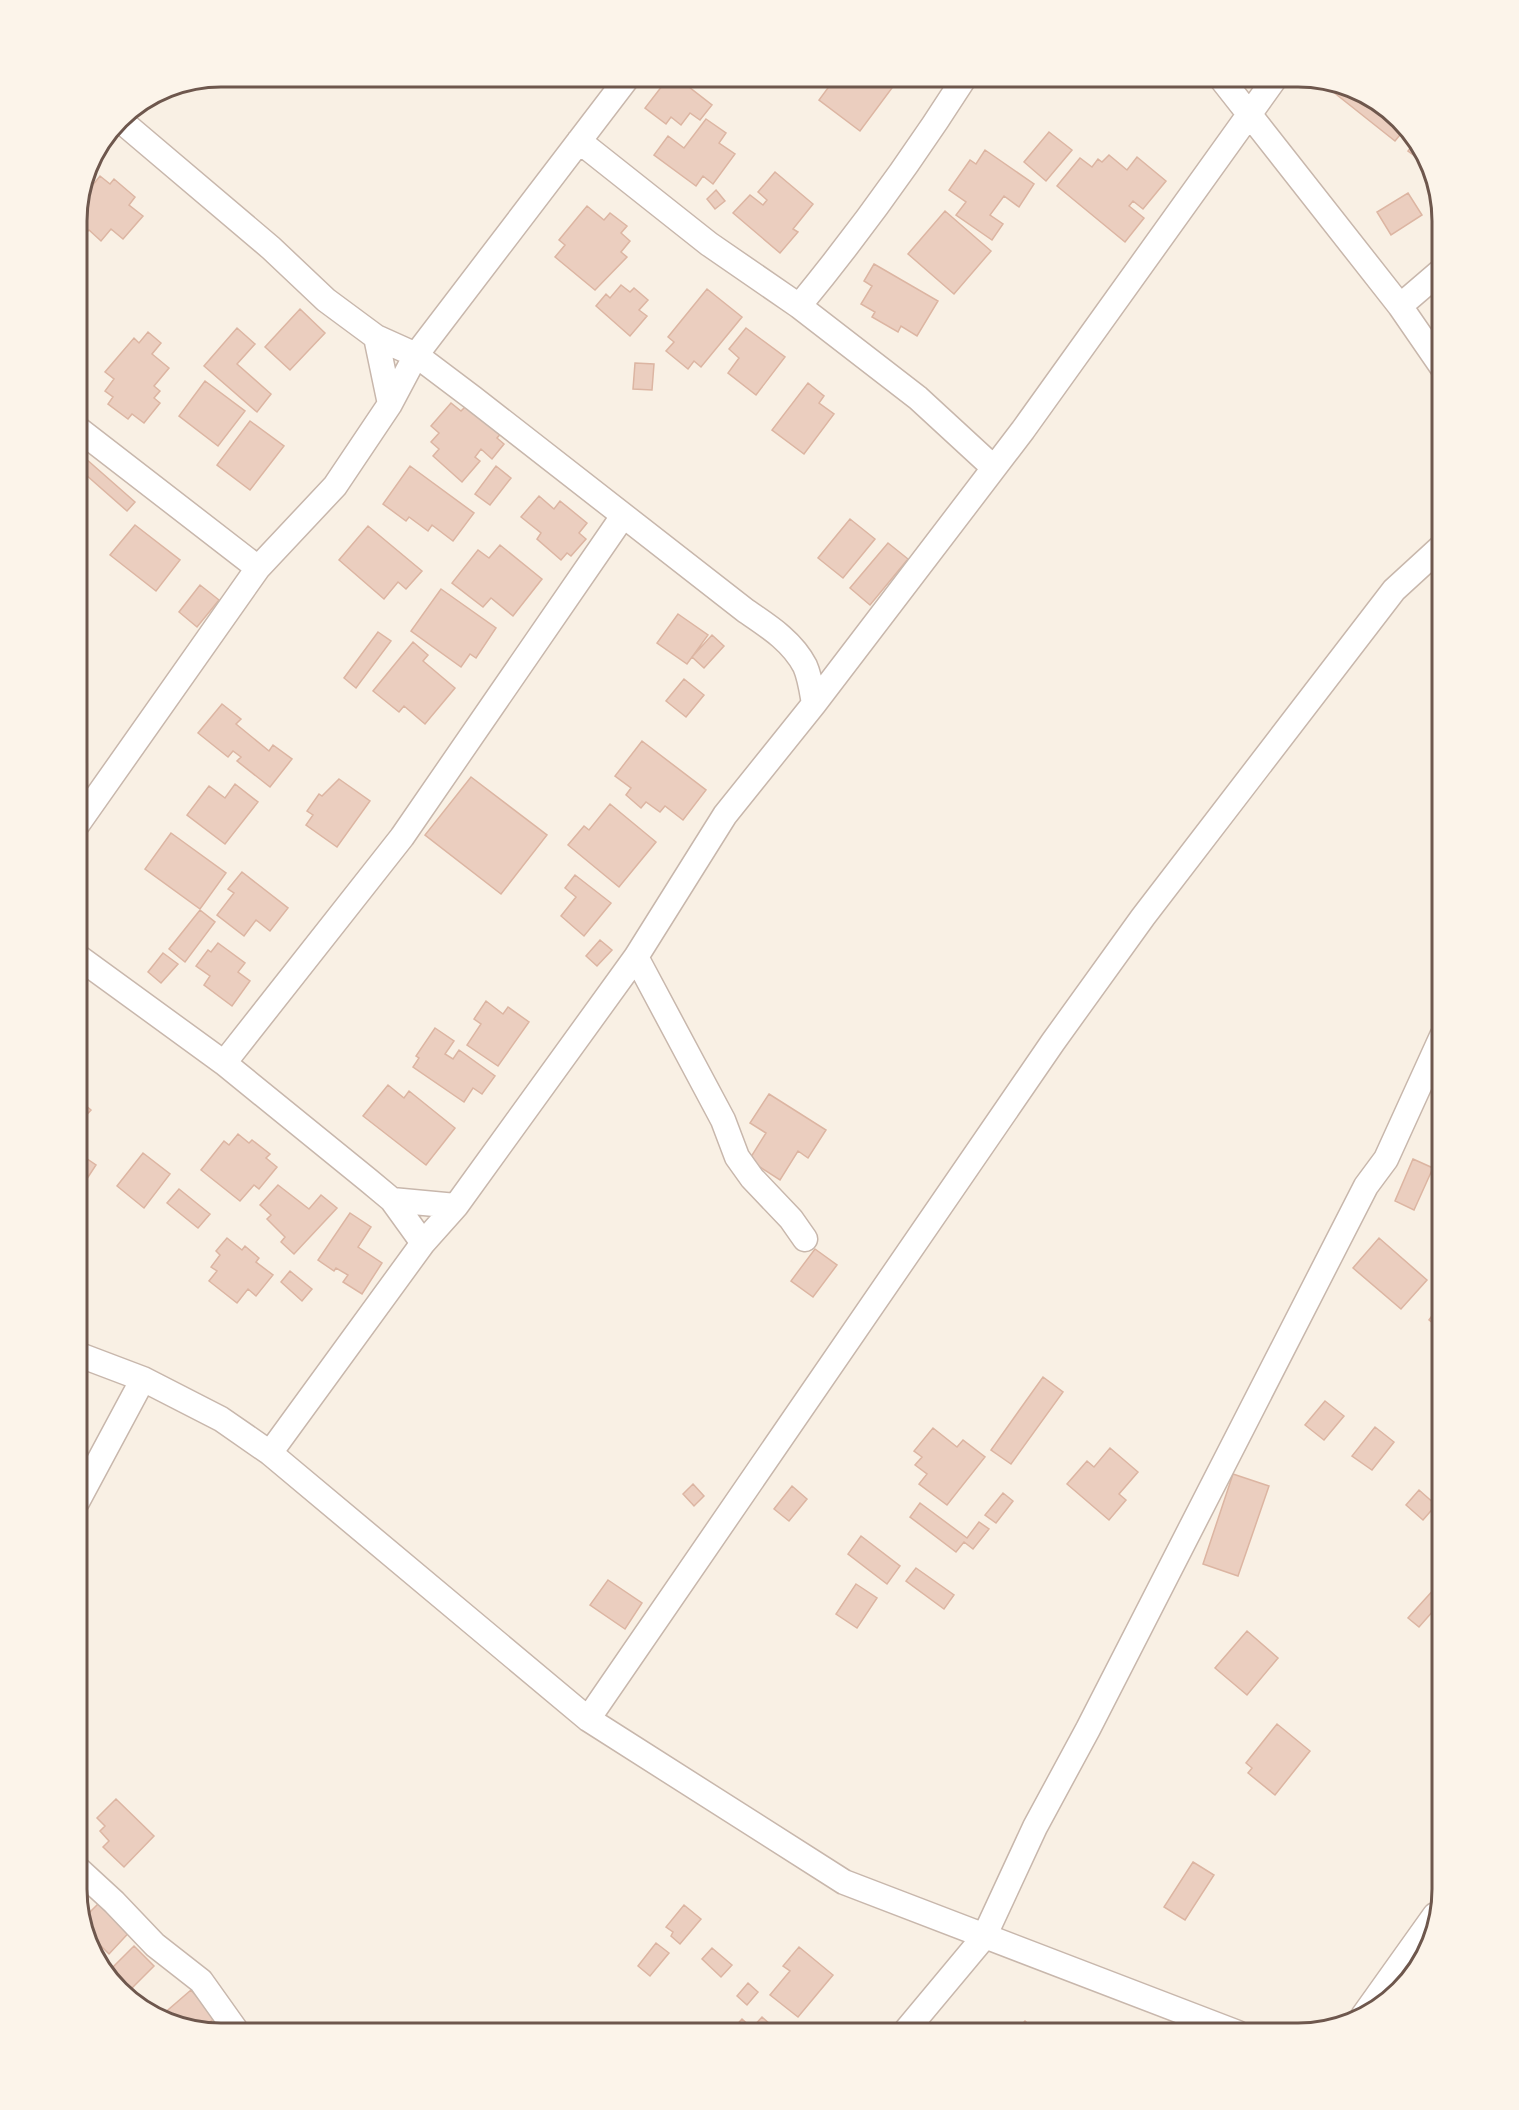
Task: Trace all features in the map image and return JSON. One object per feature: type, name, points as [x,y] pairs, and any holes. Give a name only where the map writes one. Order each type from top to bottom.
[{"type":"street","points":[[87,811],[258,568],[335,486],[390,404],[416,355],[620,87]]},
{"type":"street","points":[[799,306],[843,252],[922,144],[959,87]]},
{"type":"street","points":[[1228,87],[1400,306],[1432,351]]},
{"type":"street","points":[[270,1452],[423,1243],[456,1206],[636,957],[725,815],[814,704],[994,468],[1174,222],[1269,87]]},
{"type":"street","points":[[127,126],[270,248],[326,300],[376,337],[416,355],[788,643],[806,667],[814,704]]},
{"type":"street","points":[[579,141],[709,244],[799,306],[918,398],[994,468]]},
{"type":"street","points":[[1400,306],[1432,279]]},
{"type":"street","points":[[376,337],[390,404]]},
{"type":"street","points":[[87,436],[258,568]]},
{"type":"street","points":[[225,1063],[402,837],[623,516]]},
{"type":"street","points":[[588,1719],[1053,1042],[1136,927],[1394,590],[1432,556]]},
{"type":"street","points":[[636,957],[723,1120],[737,1157],[752,1178],[791,1219],[805,1239]]},
{"type":"street","points":[[87,963],[225,1063],[392,1200],[423,1243]]},
{"type":"street","points":[[912,2023],[984,1937],[1035,1827],[1088,1729],[1366,1186],[1386,1159],[1432,1060]]},
{"type":"street","points":[[392,1200],[456,1206]]},
{"type":"street","points":[[87,1358],[143,1378],[221,1419],[270,1452],[588,1719],[844,1882],[1209,2023]]},
{"type":"street","points":[[87,1484],[143,1378]]},
{"type":"street","points":[[87,1878],[114,1902],[155,1946],[201,1981],[231,2023]]},
{"type":"street","points":[[1377,1996],[1425,1931]]},
{"type":"building","points":[[661,87],[689,87],[712,105],[700,120],[690,113],[681,125],[671,117],[666,124],[645,108]]},
{"type":"building","points":[[829,87],[892,88],[860,131],[819,100]]},
{"type":"building","points":[[1334,93],[1365,105],[1393,126],[1400,135],[1395,141]]},
{"type":"building","points":[[706,119],[726,133],[719,143],[735,154],[713,184],[703,176],[696,186],[654,155],[668,136],[684,148]]},
{"type":"building","points":[[1049,132],[1072,150],[1046,181],[1024,162]]},
{"type":"building","points":[[985,150],[1034,184],[1019,207],[1004,196],[990,215],[1003,224],[992,240],[956,215],[966,202],[949,190],[970,160],[976,164]]},
{"type":"building","points":[[1109,155],[1127,170],[1137,157],[1166,181],[1143,209],[1133,201],[1129,206],[1144,218],[1125,242],[1057,186],[1080,158],[1092,167],[1098,159],[1102,162]]},
{"type":"building","points":[[775,172],[813,204],[793,229],[798,232],[780,253],[733,213],[750,195],[763,205],[767,200],[758,192]]},
{"type":"building","points":[[100,176],[110,184],[114,179],[135,197],[129,205],[143,216],[123,239],[111,229],[101,241],[89,230],[87,232],[88,204],[92,186]]},
{"type":"building","points":[[716,190],[725,201],[715,209],[707,199]]},
{"type":"building","points":[[1408,193],[1422,215],[1391,235],[1377,212]]},
{"type":"building","points":[[587,206],[604,220],[610,213],[627,226],[621,233],[630,241],[621,252],[627,257],[595,290],[555,257],[565,245],[559,240]]},
{"type":"building","points":[[945,211],[991,251],[954,294],[908,254]]},
{"type":"building","points":[[874,264],[938,301],[917,336],[901,326],[898,332],[872,317],[875,312],[861,304],[872,286],[864,281]]},
{"type":"building","points":[[621,285],[630,292],[634,288],[648,300],[639,310],[647,316],[630,336],[596,306],[606,294],[610,298]]},
{"type":"building","points":[[707,289],[742,317],[701,367],[694,361],[688,369],[666,351],[674,342],[668,337]]},
{"type":"building","points":[[300,309],[325,333],[290,370],[265,347]]},
{"type":"building","points":[[237,328],[255,344],[237,364],[271,394],[257,412],[204,366]]},
{"type":"building","points":[[746,328],[785,357],[756,395],[728,373],[739,358],[729,349]]},
{"type":"building","points":[[148,332],[161,343],[152,354],[169,368],[154,386],[160,391],[154,398],[160,403],[144,423],[132,414],[128,419],[108,404],[113,397],[105,391],[114,379],[105,372],[134,338],[139,343]]},
{"type":"building","points":[[635,363],[654,364],[652,390],[633,389]]},
{"type":"building","points":[[205,381],[245,411],[218,446],[179,416]]},
{"type":"building","points":[[808,383],[824,396],[819,403],[834,414],[804,454],[772,430]]},
{"type":"building","points":[[472,400],[505,429],[497,438],[504,444],[492,459],[481,449],[475,457],[480,461],[462,482],[433,456],[439,449],[431,442],[439,433],[431,426],[451,403],[461,411]]},
{"type":"building","points":[[250,421],[284,446],[250,490],[217,465]]},
{"type":"building","points":[[87,460],[135,502],[127,511],[87,476]]},
{"type":"building","points":[[410,466],[474,513],[453,541],[432,525],[428,531],[409,517],[406,521],[383,504]]},
{"type":"building","points":[[496,466],[511,478],[490,505],[475,494]]},
{"type":"building","points":[[539,496],[554,509],[560,501],[587,523],[579,533],[586,539],[571,556],[567,553],[561,560],[537,539],[541,533],[521,517]]},
{"type":"building","points":[[850,519],[875,539],[843,578],[818,558]]},
{"type":"building","points":[[135,525],[180,560],[156,591],[110,555]]},
{"type":"building","points":[[368,526],[422,571],[406,589],[398,582],[384,599],[339,560]]},
{"type":"building","points":[[888,543],[908,559],[870,605],[850,588]]},
{"type":"building","points":[[500,545],[542,579],[513,616],[491,598],[483,607],[452,583],[478,550],[489,558]]},
{"type":"building","points":[[200,585],[219,600],[197,627],[179,612]]},
{"type":"building","points":[[441,589],[496,628],[476,658],[470,654],[461,667],[411,631]]},
{"type":"building","points":[[678,614],[708,635],[687,664],[657,643]]},
{"type":"building","points":[[378,632],[391,641],[356,688],[344,678]]},
{"type":"building","points":[[712,635],[724,646],[704,668],[692,657]]},
{"type":"building","points":[[413,642],[428,655],[423,661],[455,688],[425,724],[404,706],[399,712],[373,691]]},
{"type":"building","points":[[684,679],[704,695],[686,717],[666,701]]},
{"type":"building","points":[[222,704],[241,719],[236,724],[269,751],[273,745],[292,759],[270,787],[237,761],[241,757],[233,751],[228,757],[198,733]]},
{"type":"building","points":[[642,741],[706,790],[683,820],[665,806],[660,812],[646,802],[641,808],[626,795],[631,788],[615,776]]},
{"type":"building","points":[[471,777],[547,835],[501,894],[425,835]]},
{"type":"building","points":[[339,779],[370,801],[337,847],[306,825],[313,815],[307,811],[319,794],[322,796]]},
{"type":"building","points":[[235,784],[258,802],[225,844],[187,815],[209,786],[225,798]]},
{"type":"building","points":[[610,804],[656,842],[619,887],[568,845],[584,826],[589,830]]},
{"type":"building","points":[[171,833],[226,873],[200,909],[145,869]]},
{"type":"building","points":[[242,872],[288,908],[270,931],[256,920],[244,936],[217,915],[234,893],[228,889]]},
{"type":"building","points":[[575,875],[611,903],[584,936],[561,916],[576,897],[565,888]]},
{"type":"building","points":[[200,910],[215,922],[185,962],[169,949]]},
{"type":"building","points":[[600,940],[612,950],[597,966],[586,956]]},
{"type":"building","points":[[218,943],[245,963],[238,972],[250,981],[232,1006],[204,985],[210,976],[196,966],[208,950],[211,952]]},
{"type":"building","points":[[163,953],[178,964],[161,983],[148,972]]},
{"type":"building","points":[[486,1001],[503,1014],[508,1007],[529,1022],[498,1066],[467,1045],[481,1024],[474,1019]]},
{"type":"building","points":[[435,1028],[454,1041],[445,1054],[453,1059],[459,1050],[495,1076],[482,1094],[473,1088],[464,1102],[413,1067],[419,1058],[416,1056]]},
{"type":"building","points":[[388,1085],[404,1098],[409,1091],[455,1128],[426,1165],[363,1116]]},
{"type":"building","points":[[769,1094],[826,1130],[808,1158],[798,1151],[780,1180],[749,1160],[766,1133],[750,1123]]},
{"type":"building","points":[[238,1134],[249,1143],[252,1140],[270,1154],[266,1158],[277,1167],[259,1189],[254,1185],[240,1201],[201,1170],[224,1141],[229,1145]]},
{"type":"building","points":[[143,1153],[170,1174],[144,1208],[117,1186]]},
{"type":"building","points":[[87,1159],[96,1165],[87,1179]]},
{"type":"building","points":[[1413,1159],[1432,1168],[1414,1210],[1395,1201]]},
{"type":"building","points":[[278,1185],[309,1209],[321,1195],[337,1208],[294,1254],[281,1242],[285,1237],[267,1219],[271,1215],[260,1205]]},
{"type":"building","points":[[179,1189],[210,1214],[198,1228],[167,1203]]},
{"type":"building","points":[[350,1213],[371,1227],[358,1247],[382,1263],[362,1294],[343,1282],[348,1275],[336,1268],[334,1271],[318,1260]]},
{"type":"building","points":[[227,1238],[242,1250],[245,1246],[259,1258],[256,1262],[273,1275],[256,1296],[248,1289],[237,1303],[209,1281],[217,1271],[211,1267],[220,1255],[216,1251]]},
{"type":"building","points":[[1379,1238],[1427,1280],[1401,1309],[1353,1268]]},
{"type":"building","points":[[815,1249],[837,1265],[813,1297],[791,1281]]},
{"type":"building","points":[[290,1271],[312,1289],[302,1301],[281,1282]]},
{"type":"building","points":[[1043,1377],[1063,1392],[1011,1464],[991,1450]]},
{"type":"building","points":[[1325,1401],[1344,1416],[1324,1440],[1305,1425]]},
{"type":"building","points":[[1375,1427],[1394,1442],[1372,1470],[1352,1456]]},
{"type":"building","points":[[933,1428],[957,1447],[963,1440],[985,1457],[947,1505],[919,1484],[927,1474],[915,1465],[922,1457],[914,1451]]},
{"type":"building","points":[[1110,1448],[1138,1472],[1119,1494],[1126,1500],[1109,1520],[1067,1484],[1087,1461],[1094,1467]]},
{"type":"building","points":[[1233,1474],[1269,1486],[1238,1576],[1203,1564]]},
{"type":"building","points":[[693,1484],[704,1496],[694,1506],[683,1494]]},
{"type":"building","points":[[792,1486],[807,1499],[789,1521],[774,1509]]},
{"type":"building","points":[[1419,1490],[1432,1501],[1432,1510],[1423,1520],[1406,1505]]},
{"type":"building","points":[[1003,1493],[1013,1501],[996,1523],[985,1515]]},
{"type":"building","points":[[920,1503],[967,1538],[979,1522],[989,1529],[973,1549],[964,1542],[956,1552],[910,1517]]},
{"type":"building","points":[[861,1536],[900,1566],[887,1584],[848,1554]]},
{"type":"building","points":[[916,1568],[954,1595],[944,1609],[906,1581]]},
{"type":"building","points":[[608,1580],[642,1603],[625,1629],[590,1605]]},
{"type":"building","points":[[856,1584],[877,1598],[857,1628],[836,1614]]},
{"type":"building","points":[[1432,1591],[1432,1612],[1419,1627],[1408,1618]]},
{"type":"building","points":[[1247,1631],[1278,1658],[1247,1695],[1215,1668]]},
{"type":"building","points":[[1277,1724],[1310,1751],[1275,1795],[1248,1773],[1252,1768],[1246,1763]]},
{"type":"building","points":[[116,1799],[154,1836],[124,1867],[103,1847],[109,1841],[100,1831],[105,1826],[97,1818]]},
{"type":"building","points":[[1193,1862],[1214,1875],[1185,1920],[1164,1907]]},
{"type":"building","points":[[106,1896],[136,1925],[109,1954],[97,1940],[90,1912]]},
{"type":"building","points":[[684,1905],[701,1919],[680,1944],[671,1936],[673,1932],[666,1927]]},
{"type":"building","points":[[656,1943],[669,1953],[650,1976],[638,1966]]},
{"type":"building","points":[[134,1946],[154,1966],[132,1988],[113,1967]]},
{"type":"building","points":[[799,1947],[833,1975],[798,2017],[770,1995],[790,1971],[783,1966]]},
{"type":"building","points":[[712,1948],[732,1965],[721,1977],[702,1959]]},
{"type":"building","points":[[748,1983],[758,1992],[747,2005],[737,1996]]},
{"type":"building","points":[[191,1990],[215,2018],[211,2023],[178,2016],[167,2011]]},
{"type":"building","points":[[762,2017],[769,2023],[757,2023]]}]
